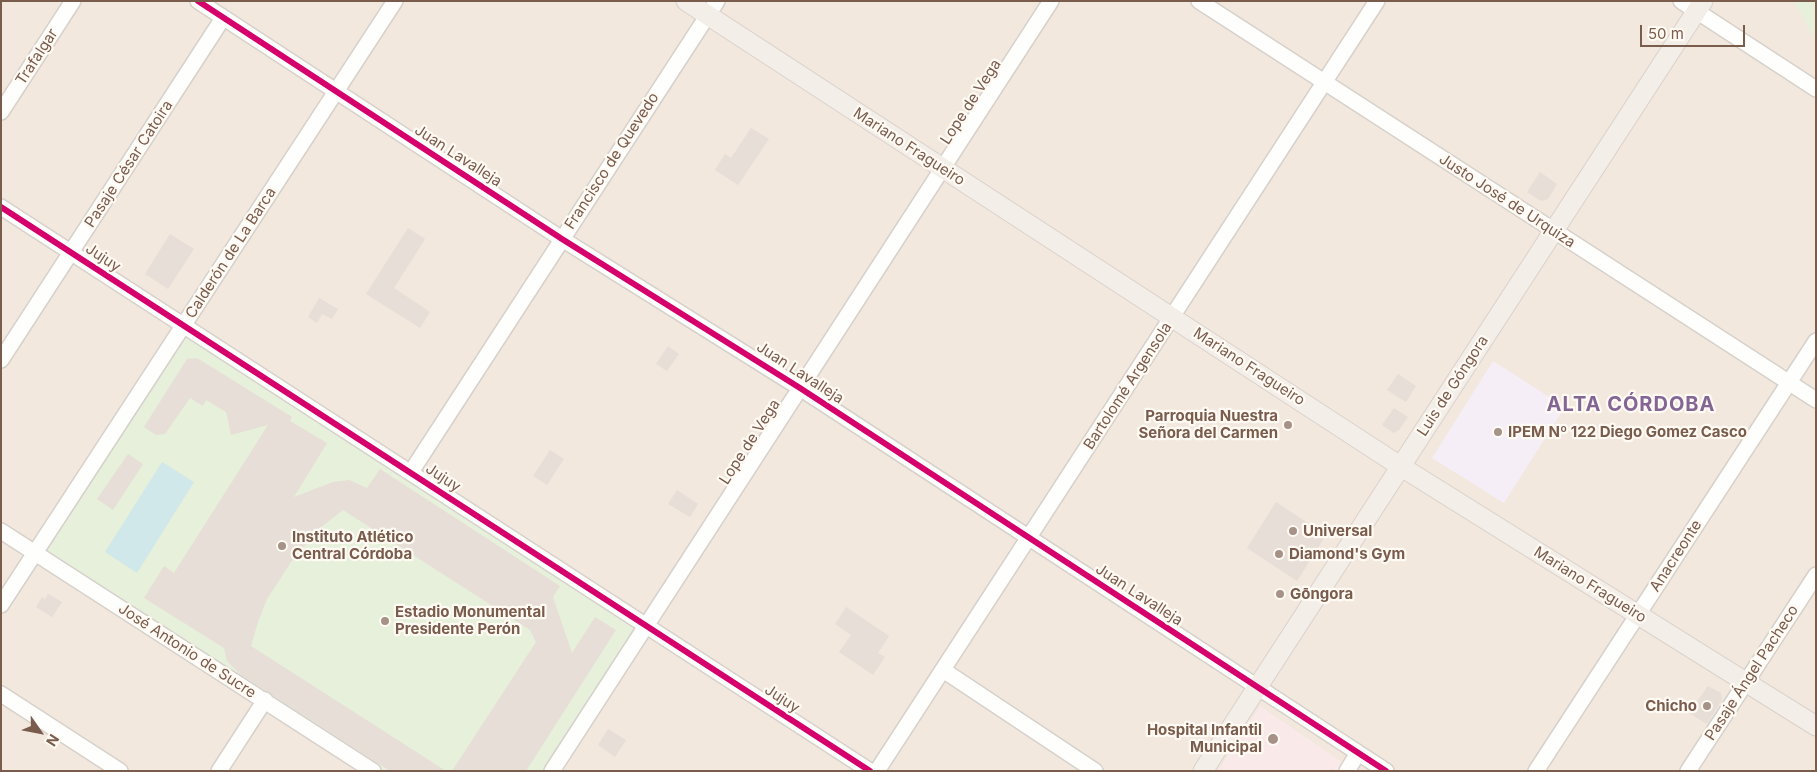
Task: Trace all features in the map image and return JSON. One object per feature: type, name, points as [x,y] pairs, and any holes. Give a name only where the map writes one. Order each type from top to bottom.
[{"type":"main road","name":"Mariano Fragueiro","points":[[686,1],[712,8],[943,169],[1172,318],[1400,466],[1816,726]]},
{"type":"main road","name":"Luis de Góngora","points":[[1203,771],[1554,231],[1694,5]]},
{"type":"street","name":"Trafalgar","points":[[1,112],[73,1]]},
{"type":"street","name":"Juan Lavalleja","points":[[198,1],[562,239],[800,388],[1386,771]]},
{"type":"street","name":"Calderón de La Barca","points":[[1,605],[395,1]]},
{"type":"street","name":"Lope de Vega","points":[[552,771],[1051,1]]},
{"type":"street","name":"Justo José de Urquiza","points":[[1199,1],[1816,400]]},
{"type":"street","name":"Bartolomé Argensola","points":[[877,771],[1377,1]]},
{"type":"street","points":[[1694,5],[1816,89]]},
{"type":"street","name":"Francisco de Quevedo","points":[[411,472],[712,8]]},
{"type":"street","name":"Pasaje César Catoira","points":[[1,360],[224,18]]},
{"type":"street","name":"Jujuy","points":[[1,207],[870,771]]},
{"type":"street","name":"Anacreonte","points":[[1536,771],[1816,341]]},
{"type":"street","name":"José Antonio de Sucre","points":[[1,530],[373,771]]},
{"type":"street","name":"Pasaje Ángel Pacheco","points":[[1688,771],[1816,575]]},
{"type":"street","points":[[943,670],[1095,771]]},
{"type":"street","points":[[1,694],[120,771]]},
{"type":"street","points":[[219,771],[265,700]]},
{"type":"street","points":[[1347,771],[1358,753]]},
{"type":"path","points":[[1326,771],[1332,769],[1335,771]]},
{"type":"shaded area","points":[[1,1],[1816,1],[1816,771],[1,771]]},
{"type":"shaded area","name":"IPEM Nº 122 Diego Gomez Casco","points":[[1493,361],[1565,407],[1504,503],[1432,458]]},
{"type":"shaded area","name":"Hospital Infantil Municipal","points":[[1260,706],[1355,771],[1218,771]]},
{"type":"green space","points":[[1793,1],[1816,1],[1816,41]]},
{"type":"green space","name":"Instituto Atlético Central Córdoba","points":[[183,325],[646,626],[552,771],[373,771],[35,553]]},
{"type":"water","points":[[162,462],[194,482],[137,573],[105,552]]},
{"type":"building","points":[[751,128],[769,139],[738,185],[715,170],[725,154],[731,158]]},
{"type":"building","points":[[1540,172],[1557,184],[1548,199],[1541,201],[1527,192]]},
{"type":"building","points":[[408,228],[425,239],[394,288],[430,312],[420,328],[366,294]]},
{"type":"building","points":[[170,234],[194,249],[168,289],[145,274]]},
{"type":"building","points":[[319,298],[338,309],[332,319],[322,314],[317,323],[308,317]]},
{"type":"building","points":[[668,346],[679,354],[667,371],[656,364]]},
{"type":"building","points":[[197,358],[292,417],[290,421],[327,443],[294,497],[333,482],[349,480],[367,488],[380,469],[560,586],[553,597],[572,653],[595,617],[616,630],[526,771],[452,771],[536,642],[530,630],[343,510],[320,528],[293,559],[267,599],[251,646],[446,771],[390,771],[241,675],[227,661],[224,648],[144,598],[164,566],[174,573],[268,425],[231,435],[226,412],[206,400],[203,406],[190,398],[165,434],[156,435],[144,427],[187,359]]},
{"type":"building","points":[[1398,374],[1416,386],[1406,402],[1387,390]]},
{"type":"building","points":[[1394,408],[1408,417],[1399,430],[1394,433],[1382,425]]},
{"type":"building","points":[[550,450],[564,459],[547,485],[533,476]]},
{"type":"building","points":[[128,454],[143,464],[113,510],[97,499]]},
{"type":"building","points":[[677,490],[698,504],[690,517],[668,504]]},
{"type":"building","points":[[1276,502],[1326,535],[1297,581],[1247,548]]},
{"type":"building","points":[[48,594],[62,602],[52,617],[36,607],[42,597],[45,599]]},
{"type":"building","points":[[846,607],[889,636],[878,653],[885,657],[873,675],[839,652],[851,635],[835,624]]},
{"type":"building","name":"Chicho","points":[[1708,686],[1721,693],[1722,700],[1707,724],[1689,713]]},
{"type":"building","points":[[608,729],[626,740],[615,757],[598,745]]},
{"type":"cycle path","points":[[198,1],[562,239],[800,388],[1386,771]]},
{"type":"cycle path","points":[[1,207],[870,771]]},
{"type":"place","name":"Parroquia Nuestra Señora del Carmen","points":[[1288,425]]},
{"type":"place","name":"IPEM Nº 122 Diego Gomez Casco","points":[[1498,432]]},
{"type":"place","name":"Universal","points":[[1293,531]]},
{"type":"place","name":"Instituto Atlético Central Córdoba","points":[[282,546]]},
{"type":"place","name":"Diamond's Gym","points":[[1279,554]]},
{"type":"place","name":"Gōngora","points":[[1280,594]]},
{"type":"place","name":"Estadio Monumental Presidente Perón","points":[[385,621]]},
{"type":"place","name":"Chicho","points":[[1707,706]]},
{"type":"place","name":"Hospital Infantil Municipal","points":[[1273,739]]},
{"type":"district","name":"ALTA CÓRDOBA","points":[[1631,405]]}]
